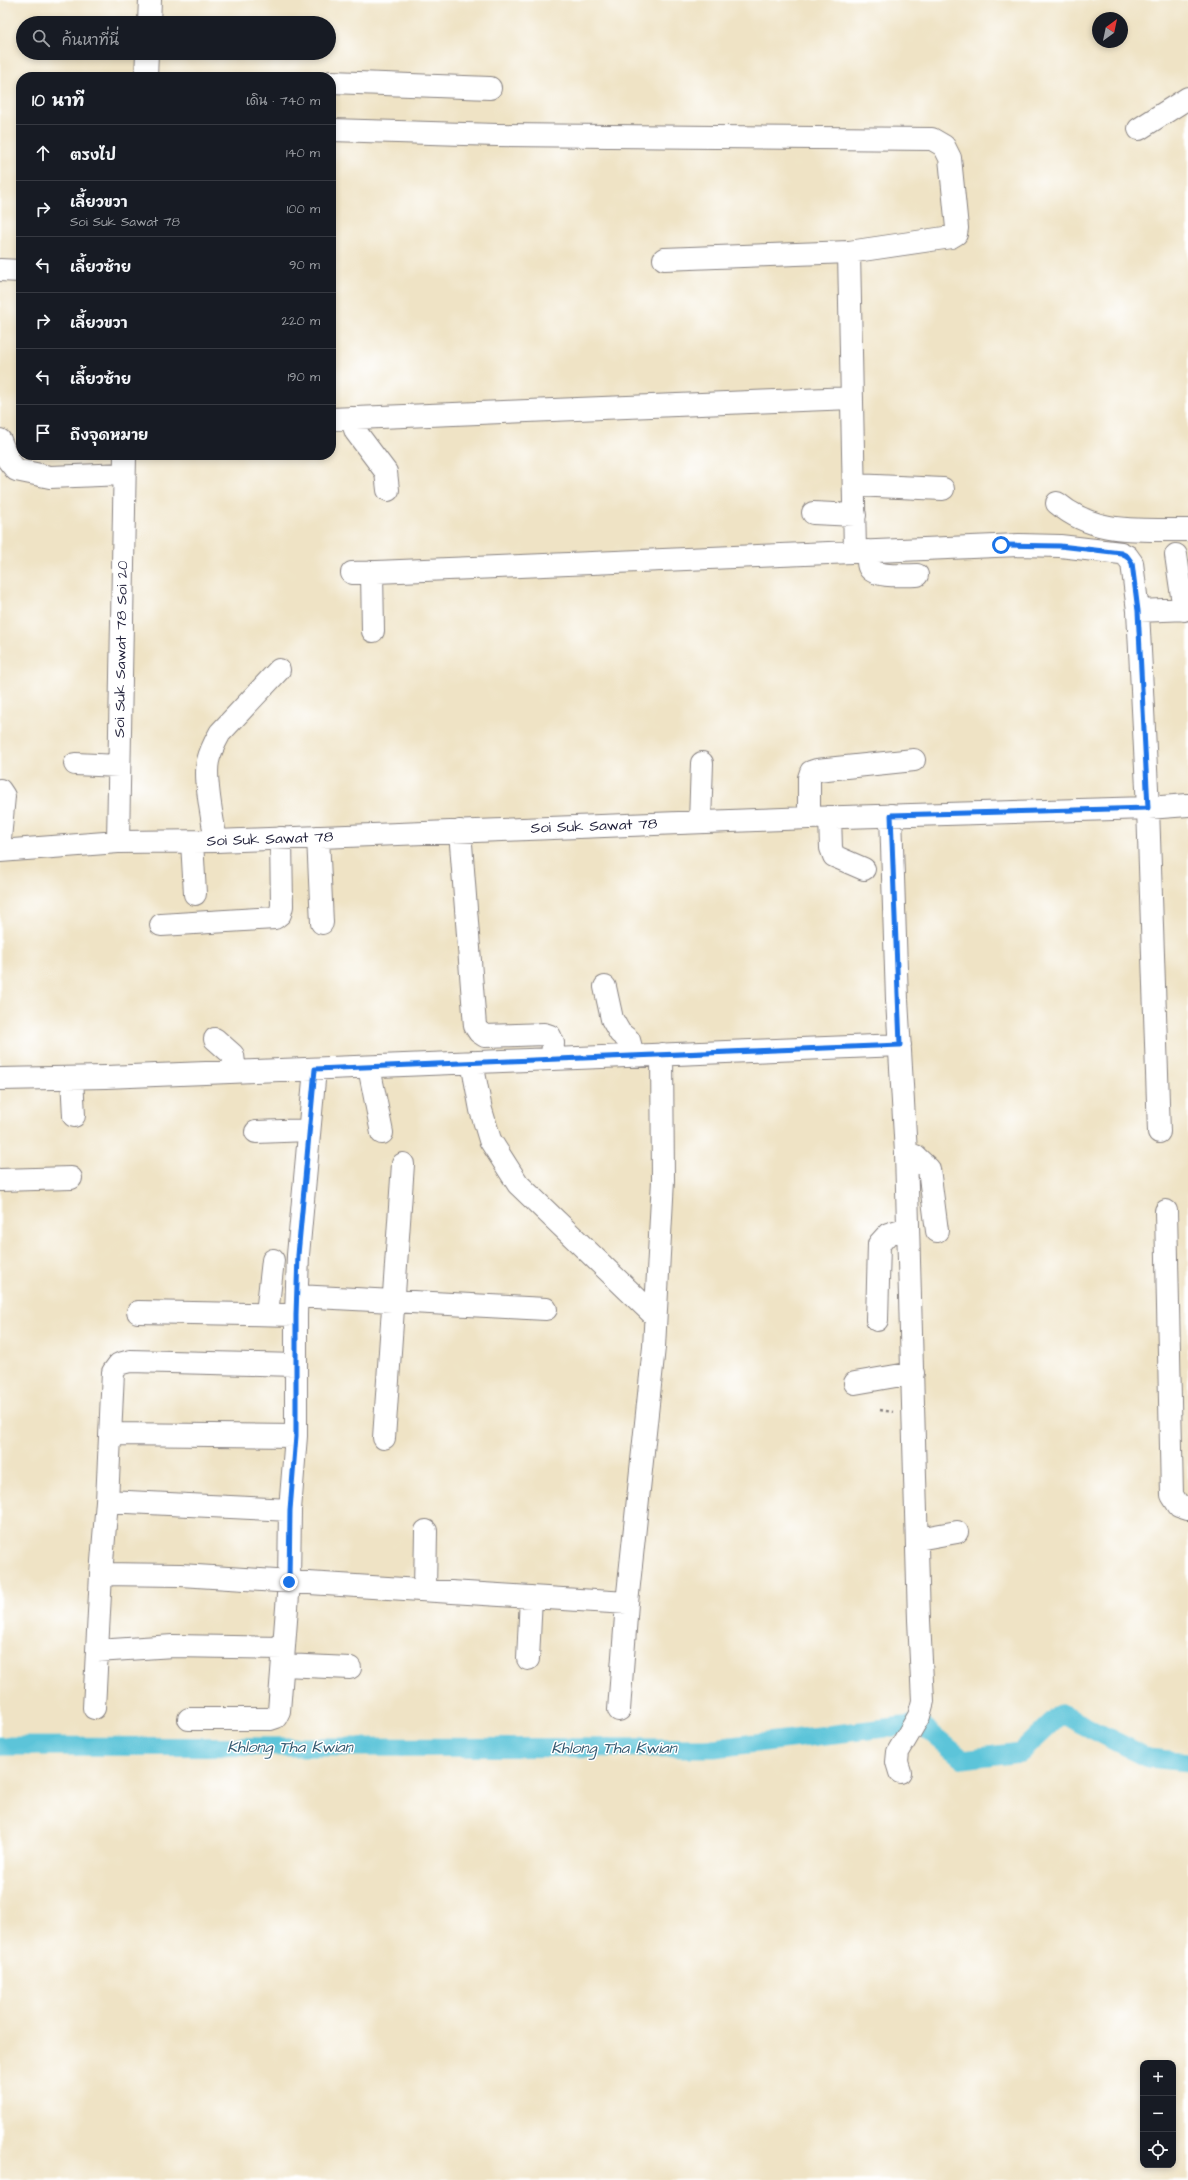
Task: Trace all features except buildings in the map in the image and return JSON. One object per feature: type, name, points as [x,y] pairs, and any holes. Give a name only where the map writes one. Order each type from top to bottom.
[{"type":"street","points":[[149,16],[150,0]]},
{"type":"street","points":[[146,72],[147,60]]},
{"type":"street","points":[[336,82],[490,88]]},
{"type":"street","points":[[1139,129],[1188,98]]},
{"type":"street","points":[[336,130],[497,135],[932,139],[944,146],[950,158],[957,228],[956,234],[951,238],[849,252],[664,259]]},
{"type":"street","points":[[849,252],[855,515],[862,552],[872,572],[879,574],[917,575]]},
{"type":"street","points":[[0,270],[16,271]]},
{"type":"street","points":[[341,418],[852,398]]},
{"type":"street","points":[[341,418],[356,432],[386,472],[388,490]]},
{"type":"street","points":[[0,440],[8,460],[16,470],[50,477],[125,464]]},
{"type":"street","name":"Soi Suk Sawat 78 Soi 20","points":[[118,842],[125,464]]},
{"type":"street","points":[[854,485],[943,489]]},
{"type":"street","points":[[1057,502],[1069,512],[1091,523],[1111,528],[1188,530]]},
{"type":"street","points":[[813,513],[855,515]]},
{"type":"street","points":[[1127,556],[1135,529]]},
{"type":"street","points":[[373,631],[362,573],[1010,545],[1060,546],[1121,553],[1127,556],[1132,563],[1138,611],[1148,808],[1158,1132]]},
{"type":"street","points":[[1138,611],[1186,610],[1176,555]]},
{"type":"street","points":[[216,842],[209,800],[208,763],[214,744],[220,733],[279,670]]},
{"type":"street","points":[[864,869],[834,856],[820,817],[809,778],[811,772],[816,770],[914,760]]},
{"type":"street","points":[[700,822],[702,763]]},
{"type":"street","points":[[75,764],[119,766]]},
{"type":"street","points":[[0,790],[4,796],[0,839]]},
{"type":"street","name":"Soi Suk Sawat 78","points":[[0,851],[118,842],[216,842],[281,838],[820,817],[1148,808],[1188,805]]},
{"type":"street","points":[[891,815],[900,1045],[906,1153],[923,1701],[919,1716],[899,1762]]},
{"type":"street","points":[[460,831],[475,1026],[479,1032],[485,1036],[544,1034],[550,1036],[552,1044],[552,1059]]},
{"type":"street","points":[[318,837],[322,923]]},
{"type":"street","points":[[161,925],[275,918],[280,914],[282,906],[281,838]]},
{"type":"street","points":[[192,842],[194,894]]},
{"type":"street","points":[[605,987],[612,1019],[620,1033],[629,1040],[633,1055]]},
{"type":"street","points":[[215,1039],[233,1055],[235,1072]]},
{"type":"street","points":[[0,1079],[72,1078],[369,1067],[900,1045]]},
{"type":"street","points":[[619,1710],[627,1603],[640,1484],[655,1316],[663,1180],[662,1054]]},
{"type":"street","points":[[472,1062],[481,1110],[490,1140],[518,1184],[655,1316]]},
{"type":"street","points":[[369,1067],[382,1133]]},
{"type":"street","points":[[189,1719],[270,1719],[276,1716],[279,1711],[289,1582],[290,1510],[296,1436],[298,1255],[315,1069]]},
{"type":"street","points":[[72,1078],[74,1116]]},
{"type":"street","points":[[256,1132],[309,1130]]},
{"type":"street","points":[[906,1153],[915,1156],[929,1169],[937,1231]]},
{"type":"street","points":[[384,1438],[403,1164]]},
{"type":"street","points":[[0,1180],[72,1178]]},
{"type":"street","points":[[1166,1211],[1172,1495],[1179,1506],[1188,1509]]},
{"type":"street","points":[[877,1320],[879,1244],[888,1234],[908,1228]]},
{"type":"street","points":[[267,1314],[273,1260]]},
{"type":"street","points":[[138,1312],[267,1314],[297,1305],[394,1302],[546,1309]]},
{"type":"street","points":[[94,1708],[101,1574],[111,1434],[113,1372],[119,1364],[130,1361],[296,1364]]},
{"type":"street","points":[[855,1383],[913,1373]]},
{"type":"street","points":[[111,1434],[296,1436]]},
{"type":"street","points":[[107,1501],[290,1510]]},
{"type":"street","points":[[425,1590],[426,1531]]},
{"type":"street","points":[[918,1539],[957,1532]]},
{"type":"street","points":[[101,1574],[180,1575],[627,1603]]},
{"type":"street","points":[[528,1659],[531,1597]]},
{"type":"street","points":[[97,1651],[173,1646],[284,1656],[350,1668]]},
{"type":"waterway","name":"Khlong Tha Kwian","points":[[0,1746],[714,1748],[920,1724],[963,1759],[1021,1752],[1061,1714],[1149,1758],[1188,1762]]},
{"type":"route","points":[[289,1582],[290,1510],[296,1436],[296,1315],[298,1255],[315,1069],[900,1045],[897,1000],[891,815],[1148,808],[1138,611],[1132,563],[1127,556],[1121,553],[1060,546],[1019,544],[1001,545]]}]
